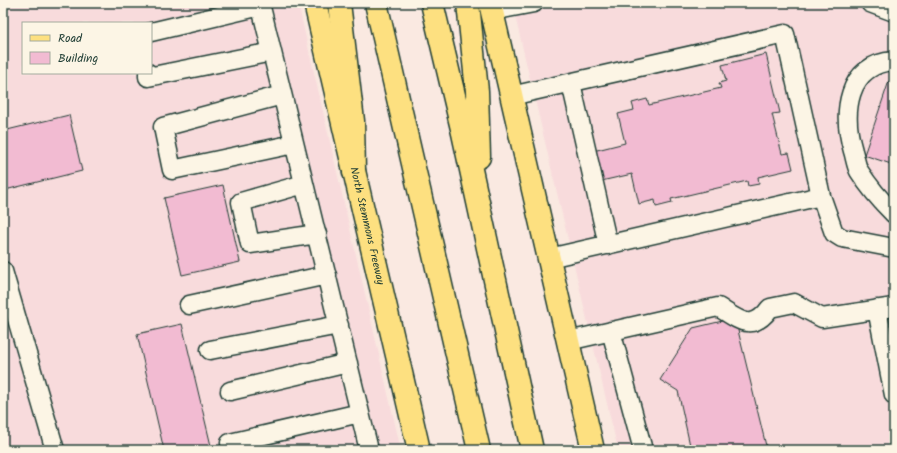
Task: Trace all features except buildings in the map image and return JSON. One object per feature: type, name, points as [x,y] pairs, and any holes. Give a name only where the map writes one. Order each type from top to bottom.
[{"type":"main road","name":"North Stemmons Freeway","points":[[315,3],[419,450]]},
{"type":"main road","points":[[339,3],[353,121],[354,172]]},
{"type":"main road","points":[[376,3],[478,450]]},
{"type":"main road","points":[[432,3],[463,133],[532,450]]},
{"type":"main road","points":[[468,3],[477,91],[482,220]]},
{"type":"main road","points":[[491,7],[593,450]]},
{"type":"lane","points":[[491,7],[534,3]]},
{"type":"lane","points":[[870,3],[894,12]]},
{"type":"lane","points":[[152,32],[260,5],[369,450]]},
{"type":"lane","points":[[511,96],[784,34],[821,196],[834,233],[842,238],[894,248]]},
{"type":"lane","points":[[148,75],[272,52]]},
{"type":"lane","points":[[894,61],[881,62],[863,73],[855,82],[846,116],[850,143],[858,170],[879,198],[894,214]]},
{"type":"lane","points":[[571,83],[608,245]]},
{"type":"lane","points":[[282,95],[163,127],[172,170],[294,144]]},
{"type":"lane","points":[[304,184],[241,202],[250,244],[317,234]]},
{"type":"lane","points":[[549,258],[821,196]]},
{"type":"lane","points":[[3,272],[55,450]]},
{"type":"lane","points":[[189,305],[326,275]]},
{"type":"lane","points":[[568,341],[718,307],[744,322],[751,323],[763,317],[770,308],[794,303],[822,318],[885,308],[894,395]]},
{"type":"lane","points":[[210,350],[339,325]]},
{"type":"lane","points":[[611,331],[643,450]]},
{"type":"lane","points":[[230,391],[348,363]]},
{"type":"lane","points":[[230,443],[360,413]]},
{"type":"shaded area","points":[[3,3],[298,3],[401,450],[3,450]]},
{"type":"shaded area","points":[[512,3],[894,3],[894,450],[618,450]]}]
